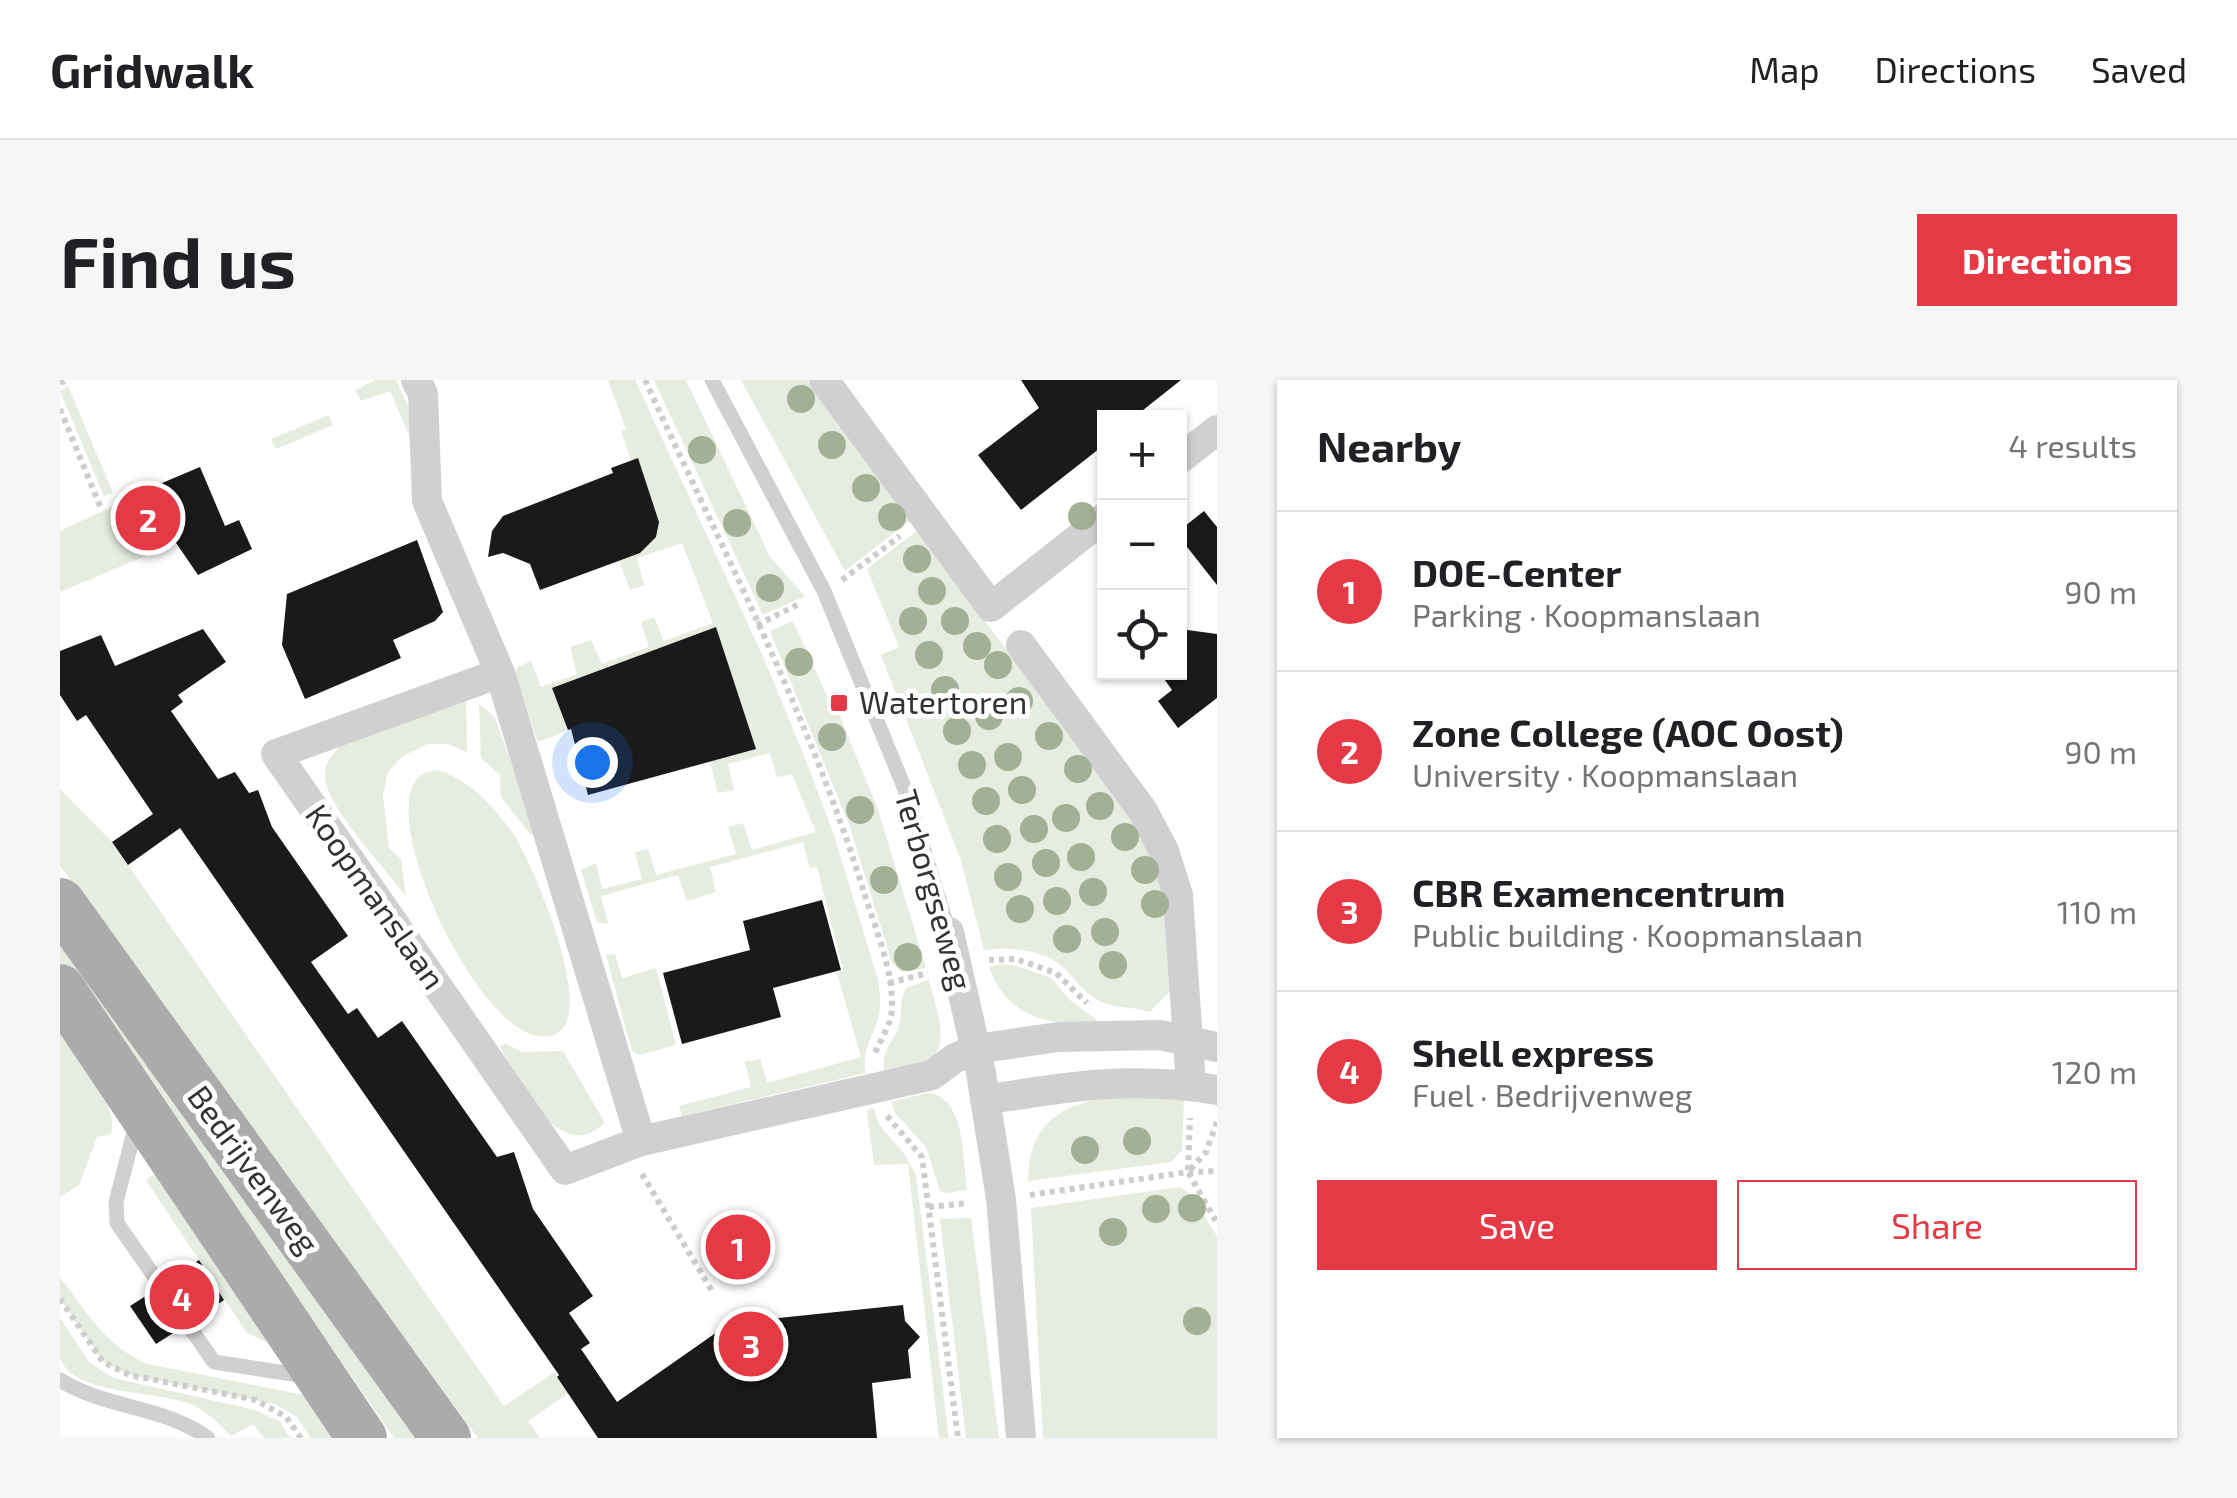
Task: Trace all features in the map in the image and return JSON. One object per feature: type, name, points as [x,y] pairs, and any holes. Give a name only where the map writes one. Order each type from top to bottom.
[{"type":"main road","name":"Bedrijvenweg","points":[[60,903],[446,1438]]},
{"type":"main road","name":"Bedrijvenweg","points":[[60,989],[362,1438]]},
{"type":"street","points":[[416,380],[423,394],[427,501],[500,673],[633,1144]]},
{"type":"street","points":[[824,380],[991,607],[1097,524]]},
{"type":"street","points":[[1187,454],[1217,430]]},
{"type":"street","points":[[932,1075],[958,1082],[985,1100],[1079,1084],[1148,1081],[1204,1088],[1202,1044],[1186,976],[1178,894],[1164,851],[1142,811],[1021,645]]},
{"type":"street","name":"Koopmanslaan","points":[[500,673],[276,754],[564,1170],[633,1144],[932,1075],[976,1049]]},
{"type":"street","name":"Terborgseweg","points":[[949,932],[976,1049],[1001,1199],[1021,1438]]},
{"type":"street","points":[[976,1049],[1058,1038],[1160,1035],[1202,1044]]},
{"type":"lane","name":"Terborgseweg","points":[[712,380],[824,592],[906,792],[949,932]]},
{"type":"lane","points":[[136,1102],[136,1128],[116,1202],[117,1222],[214,1362],[322,1378]]},
{"type":"lane","points":[[60,1380],[77,1391],[127,1408],[172,1416],[208,1438]]},
{"type":"path","points":[[60,383],[68,380]]},
{"type":"path","points":[[645,380],[808,742],[857,870],[889,984],[892,1009],[874,1056],[879,1088],[889,1121],[922,1157],[958,1438]]},
{"type":"path","points":[[60,410],[100,506]]},
{"type":"path","points":[[984,960],[1016,959],[1056,973],[1094,1008]]},
{"type":"path","points":[[889,984],[926,974]]},
{"type":"path","points":[[1204,1088],[1188,1172],[1217,1223]]},
{"type":"path","points":[[1188,1172],[1206,1152],[1217,1120]]},
{"type":"path","points":[[633,1144],[712,1291]]},
{"type":"path","points":[[929,1207],[1217,1171]]},
{"type":"path","points":[[60,1298],[103,1362],[130,1375],[256,1400],[286,1417],[301,1438]]},
{"type":"shaded area","points":[[376,380],[396,380],[410,411],[413,444],[390,391],[361,401],[355,390]]},
{"type":"shaded area","points":[[608,380],[635,380],[765,661],[834,835],[880,993],[879,1015],[866,1050],[866,1073],[682,1116],[679,1106],[751,1087],[745,1062],[760,1059],[767,1083],[861,1057],[837,973],[843,970],[817,867],[810,868],[803,842],[710,867],[716,892],[687,901],[678,875],[601,896],[608,924],[597,922],[581,870],[596,863],[602,889],[642,879],[635,852],[648,849],[656,875],[736,854],[728,827],[743,823],[752,850],[816,832],[792,774],[777,777],[770,753],[728,764],[734,790],[718,793],[710,762],[716,628],[568,730],[538,742],[515,675],[517,667],[531,661],[541,687],[577,674],[570,647],[591,640],[602,664],[649,647],[641,622],[654,617],[664,641],[713,623],[682,543],[637,558],[644,585],[630,590],[616,551],[609,475],[633,466],[621,431],[626,429]]},
{"type":"shaded area","points":[[654,380],[686,380],[770,557],[805,596],[763,615]]},
{"type":"shaded area","points":[[741,380],[807,380],[911,520],[845,571]]},
{"type":"shaded area","points":[[68,386],[113,493],[104,496],[60,391]]},
{"type":"shaded area","points":[[329,415],[333,425],[276,449],[271,439]]},
{"type":"shaded area","points":[[124,501],[148,555],[60,592],[60,531]]},
{"type":"shaded area","points":[[918,530],[1133,821],[1154,862],[1167,911],[1174,987],[1150,1012],[1096,999],[1058,963],[1039,953],[984,950],[961,860],[881,655],[899,647],[867,569]]},
{"type":"shaded area","points":[[793,621],[833,709],[837,709],[878,810],[926,968],[902,972],[892,963],[850,827],[770,631]]},
{"type":"shaded area","points":[[466,696],[467,752],[448,744],[428,744],[403,756],[388,772],[383,794],[389,848],[401,859],[406,896],[339,810],[326,783],[326,768],[340,747]]},
{"type":"shaded area","points":[[479,703],[495,718],[537,834],[530,834],[501,797],[500,775],[481,758]]},
{"type":"shaded area","points":[[437,770],[460,780],[488,803],[521,848],[561,948],[569,1013],[560,1032],[538,1036],[514,1025],[465,967],[443,927],[425,886],[408,811],[415,781]]},
{"type":"shaded area","points":[[60,789],[112,842],[504,1406],[555,1372],[570,1392],[528,1421],[540,1438],[478,1438],[60,866]]},
{"type":"shaded area","points":[[60,930],[428,1438],[394,1438],[199,1155],[60,963]]},
{"type":"shaded area","points":[[615,954],[622,978],[656,968],[676,1045],[639,1055],[632,1051],[606,955]]},
{"type":"shaded area","points":[[999,964],[1051,978],[1096,1023],[1061,1023],[1031,1015],[1006,997],[997,984],[989,967]]},
{"type":"shaded area","points":[[929,980],[941,1032],[937,1051],[921,1063],[884,1070],[885,1056],[900,1022],[906,988]]},
{"type":"shaded area","points":[[60,1032],[95,1081],[112,1122],[111,1134],[97,1137],[79,1185],[60,1197]]},
{"type":"shaded area","points":[[505,1043],[522,1052],[563,1051],[605,1123],[584,1135],[557,1128],[524,1089],[500,1047]]},
{"type":"shaded area","points":[[928,1093],[950,1105],[956,1118],[967,1190],[940,1191],[926,1147],[896,1114],[891,1102]]},
{"type":"shaded area","points":[[1133,1096],[1184,1100],[1182,1150],[1171,1162],[1028,1181],[1036,1140],[1059,1114],[1092,1101]]},
{"type":"shaded area","points":[[870,1108],[916,1175],[949,1438],[939,1438],[908,1164],[874,1165],[867,1112]]},
{"type":"shaded area","points":[[157,1172],[268,1326],[266,1342],[247,1333],[146,1180]]},
{"type":"shaded area","points":[[1180,1187],[1190,1194],[1217,1236],[1217,1438],[1043,1438],[1031,1208]]},
{"type":"shaded area","points":[[971,1218],[999,1438],[966,1438],[940,1219]]},
{"type":"shaded area","points":[[60,1277],[98,1327],[132,1356],[147,1364],[309,1396],[343,1438],[311,1438],[296,1416],[274,1404],[130,1375],[103,1362],[60,1299]]},
{"type":"shaded area","points":[[60,1318],[89,1362],[113,1378],[255,1410],[279,1421],[290,1438],[264,1438],[253,1424],[231,1436],[195,1406],[81,1379],[67,1370],[60,1357]]},
{"type":"building","points":[[1021,380],[1181,380],[1143,410],[1097,410],[1097,450],[1021,510],[978,455],[1039,408]]},
{"type":"building","points":[[638,458],[659,522],[656,537],[640,553],[540,590],[530,564],[503,553],[488,557],[492,531],[503,516],[613,473],[611,468]]},
{"type":"building","points":[[200,467],[225,526],[239,520],[252,549],[198,575],[170,534],[143,545],[124,499]]},
{"type":"building","points":[[1204,511],[1217,527],[1217,585],[1187,547],[1187,524]]},
{"type":"building","points":[[417,540],[443,612],[435,621],[393,640],[401,658],[305,699],[282,645],[287,594]]},
{"type":"building","points":[[716,627],[756,749],[588,795],[571,729],[568,730],[552,688]]},
{"type":"building","points":[[203,629],[226,662],[178,695],[183,702],[171,711],[218,779],[235,772],[249,793],[258,790],[272,827],[348,936],[311,962],[348,1014],[357,1008],[378,1038],[402,1021],[497,1157],[514,1152],[533,1209],[593,1296],[569,1313],[590,1343],[581,1349],[617,1402],[730,1323],[903,1305],[905,1321],[920,1337],[908,1350],[911,1378],[872,1383],[877,1438],[598,1438],[559,1375],[180,828],[128,865],[112,842],[153,814],[86,715],[77,721],[60,695],[60,651],[101,635],[115,666]]},
{"type":"building","points":[[1187,630],[1217,634],[1217,698],[1178,728],[1158,701],[1172,690],[1165,680],[1187,680]]},
{"type":"building","points":[[822,900],[841,970],[773,988],[781,1017],[682,1044],[663,973],[750,950],[743,921]]},
{"type":"building","points":[[199,1260],[224,1300],[197,1318],[170,1280]]},
{"type":"building","points":[[152,1292],[178,1330],[156,1344],[130,1306]]},
{"type":"place","name":"Zone College (AOC Oost)","points":[[148,518]]},
{"type":"place","name":"Watertoren","points":[[839,703]]},
{"type":"place","name":"DOE-Center","points":[[738,1247]]},
{"type":"place","name":"Shell express","points":[[182,1297]]},
{"type":"place","name":"CBR Examencentrum","points":[[751,1344]]}]
